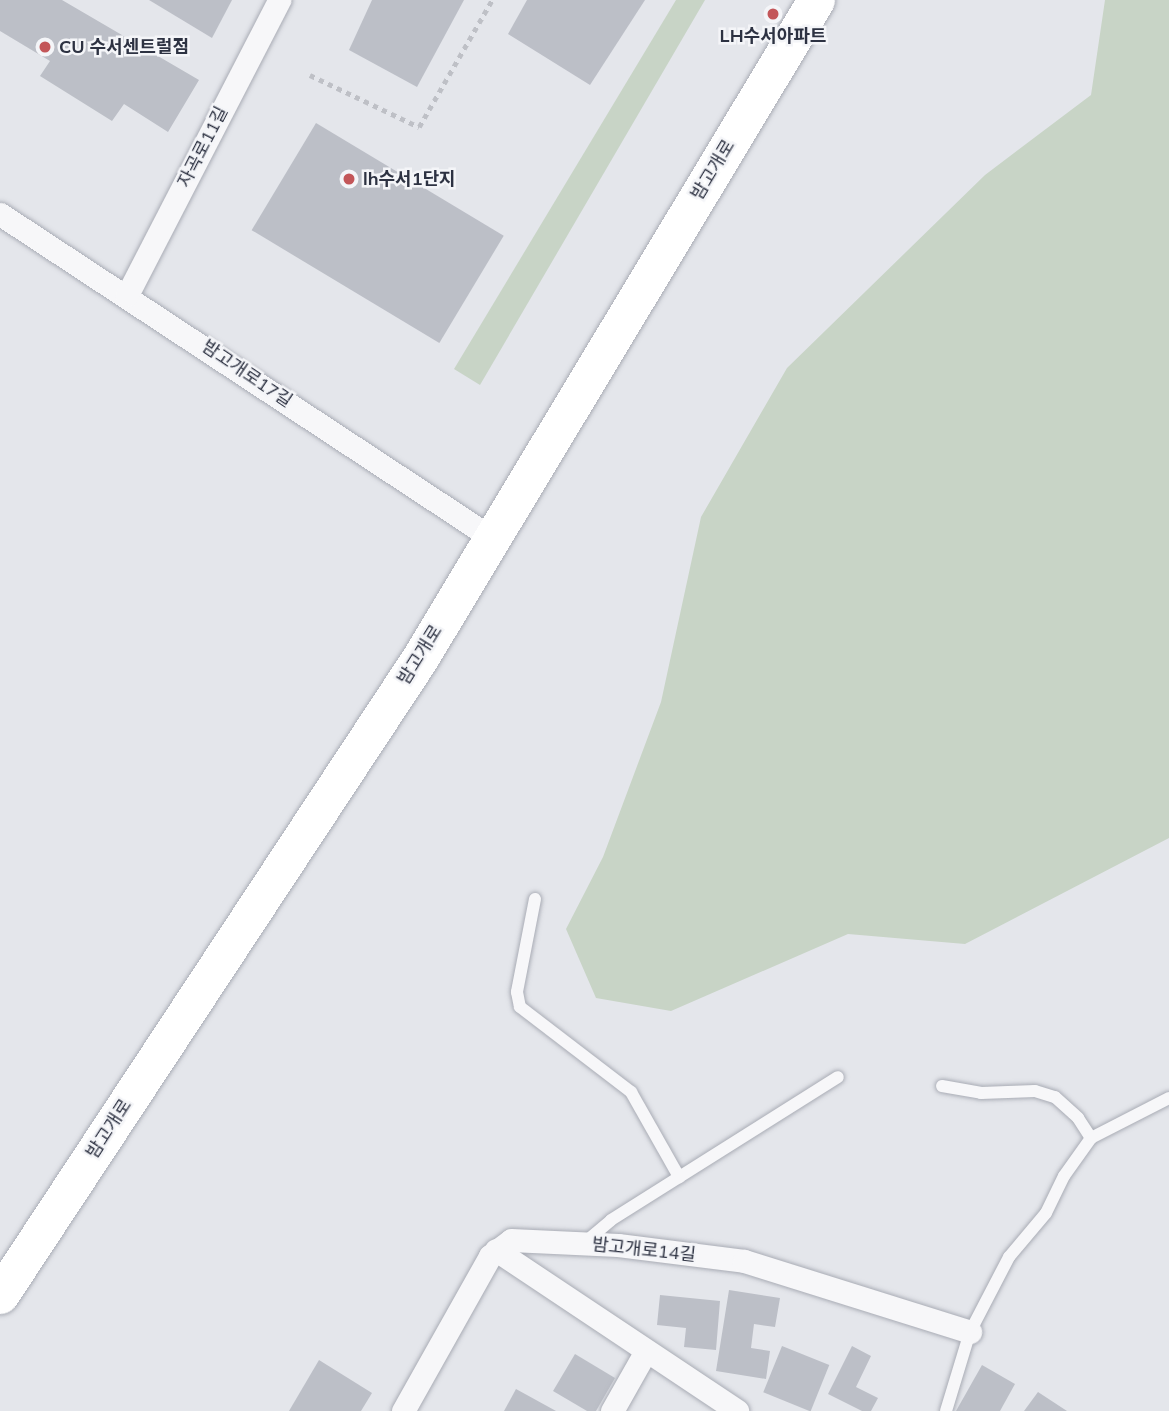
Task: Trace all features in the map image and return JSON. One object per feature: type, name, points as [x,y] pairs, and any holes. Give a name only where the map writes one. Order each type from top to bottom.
[{"type":"main road","name":"밤고개로","points":[[0,1295],[420,658],[816,0]]},
{"type":"street","name":"자곡로11길","points":[[127,295],[279,0]]},
{"type":"street","name":"밤고개로17길","points":[[0,214],[127,295],[492,538]]},
{"type":"street","name":"밤고개로14길","points":[[496,1250],[511,1240],[583,1244],[744,1261],[970,1332]]},
{"type":"street","points":[[403,1411],[496,1250],[737,1411]]},
{"type":"street","points":[[612,1411],[646,1351]]},
{"type":"lane","points":[[535,899],[517,992],[520,1007],[631,1092],[678,1177]]},
{"type":"lane","points":[[583,1244],[611,1220],[838,1076]]},
{"type":"lane","points":[[942,1086],[981,1093],[1035,1091],[1055,1097],[1091,1138]]},
{"type":"lane","points":[[946,1411],[970,1332],[1009,1257],[1046,1213],[1065,1176],[1091,1138],[1169,1098]]},
{"type":"path","points":[[310,75],[419,127],[492,0]]},
{"type":"green space","points":[[676,0],[705,0],[480,385],[454,369]]},
{"type":"green space","points":[[1105,0],[1169,0],[1169,838],[965,944],[848,934],[671,1011],[596,998],[566,929],[603,857],[661,702],[701,517],[787,368],[985,175],[1091,95]]},
{"type":"building","points":[[0,0],[62,0],[199,80],[168,132],[124,104],[112,121],[40,76],[50,61],[0,31]]},
{"type":"building","points":[[149,0],[232,0],[212,38]]},
{"type":"building","points":[[372,0],[464,0],[417,87],[349,50]]},
{"type":"building","points":[[527,0],[645,0],[590,85],[508,34]]},
{"type":"building","name":"lh수서1단지","points":[[316,123],[504,236],[439,343],[252,230]]},
{"type":"building","points":[[729,1290],[780,1298],[775,1327],[754,1324],[751,1348],[770,1351],[766,1379],[716,1371]]},
{"type":"building","points":[[660,1295],[720,1301],[716,1350],[684,1347],[686,1328],[657,1325]]},
{"type":"building","points":[[782,1346],[829,1365],[811,1411],[763,1392]]},
{"type":"building","points":[[852,1346],[871,1356],[856,1387],[878,1398],[871,1411],[862,1411],[828,1394]]},
{"type":"building","points":[[575,1354],[615,1378],[596,1411],[587,1411],[553,1391]]},
{"type":"building","points":[[319,1360],[372,1393],[361,1411],[289,1411]]},
{"type":"building","points":[[982,1365],[1015,1384],[1000,1411],[956,1411]]},
{"type":"building","points":[[516,1389],[556,1411],[504,1411]]},
{"type":"building","points":[[1038,1392],[1067,1411],[1024,1411]]},
{"type":"place","name":"LH수서아파트","points":[[773,14]]},
{"type":"place","name":"CU 수서센트럴점","points":[[45,47]]},
{"type":"place","name":"lh수서1단지","points":[[349,179]]}]
